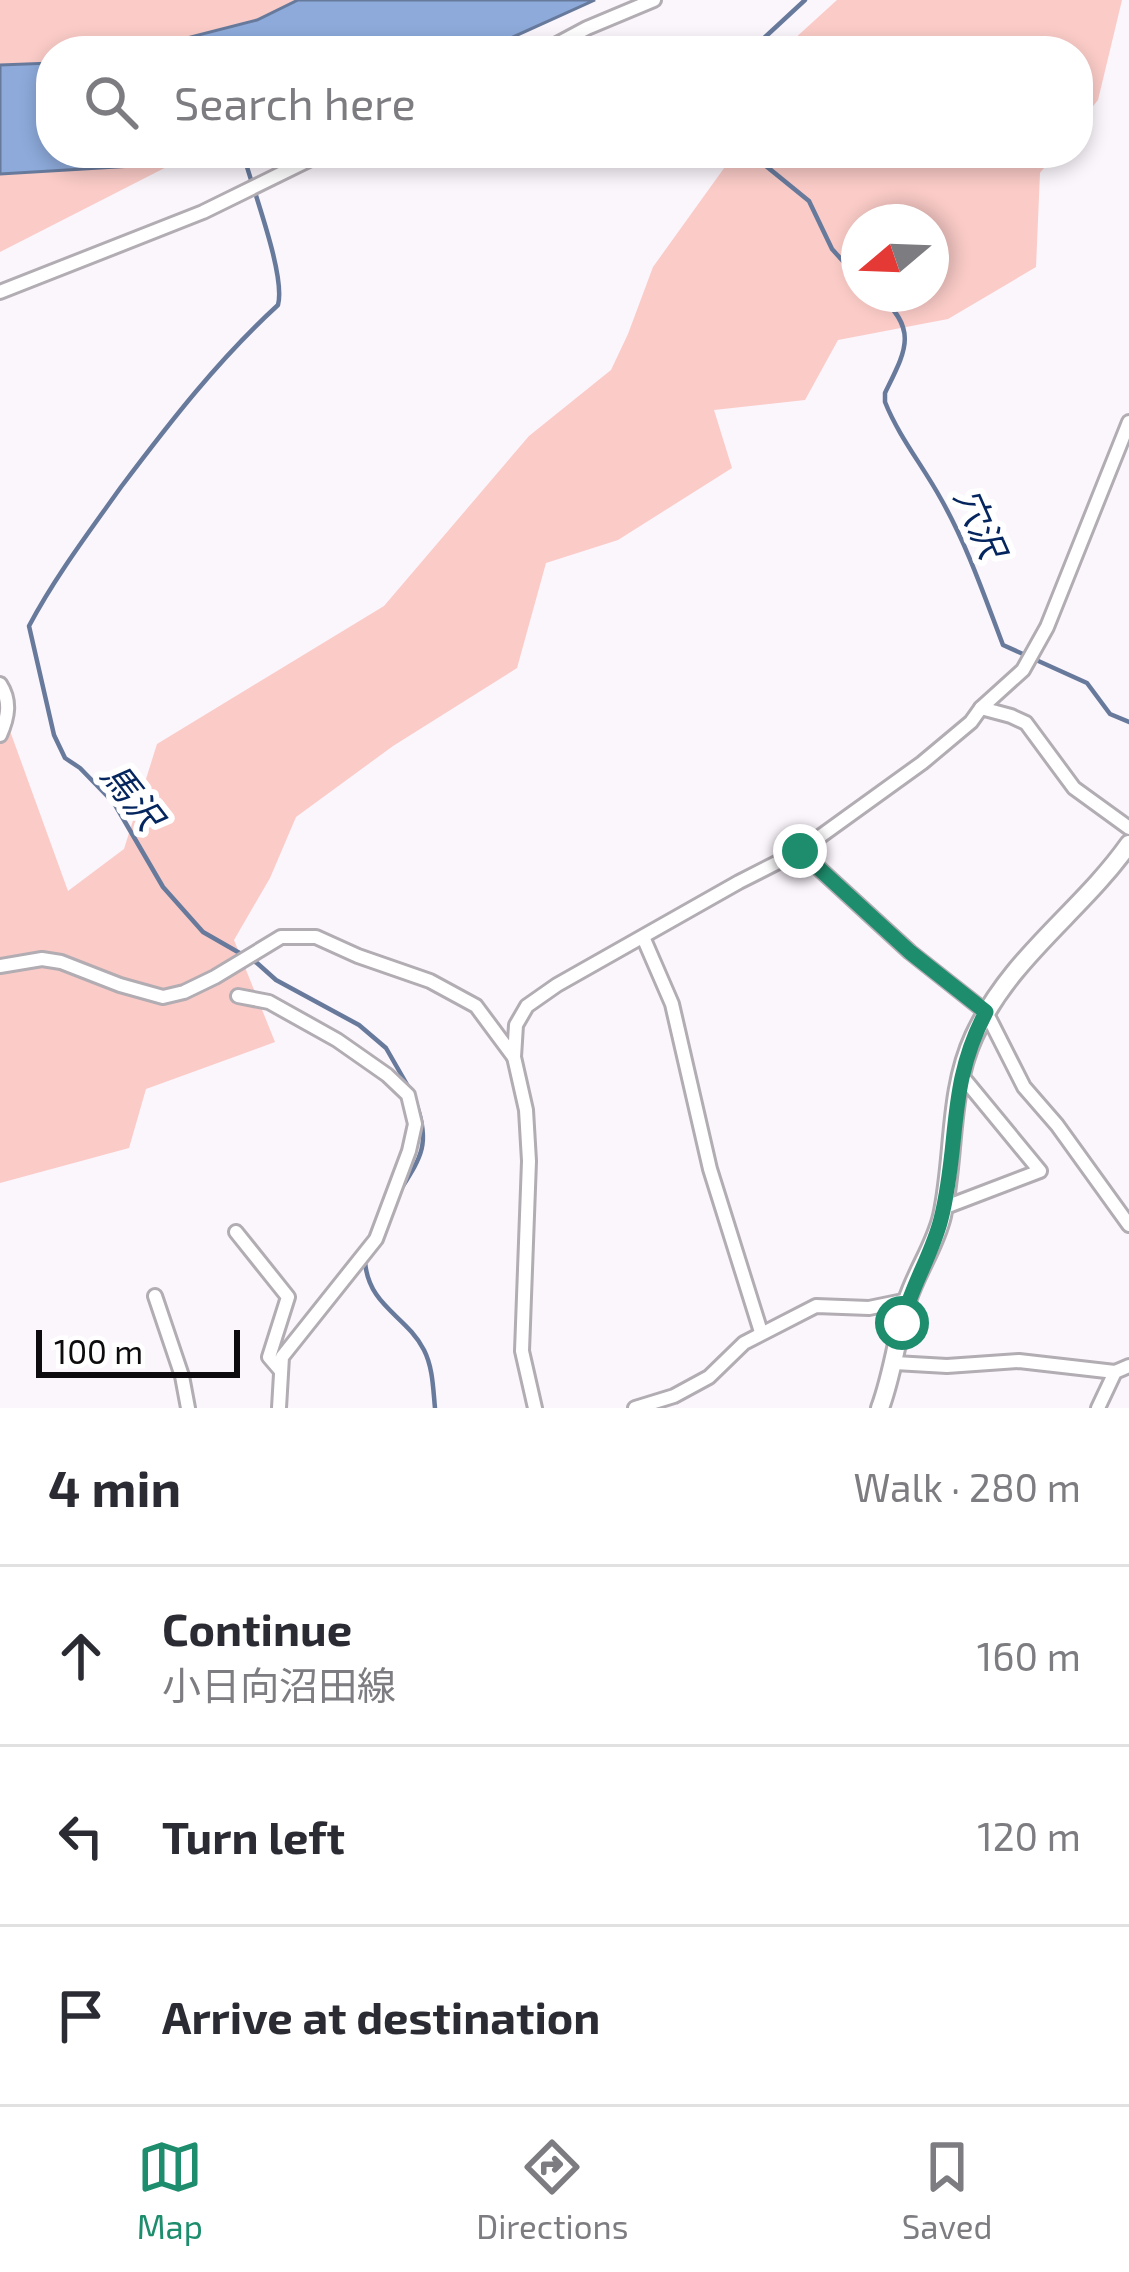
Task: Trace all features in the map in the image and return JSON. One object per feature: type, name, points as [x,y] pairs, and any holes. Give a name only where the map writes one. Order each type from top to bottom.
[{"type":"main road","points":[[880,1408],[908,1300],[943,1208],[961,1076],[972,1040],[1022,960],[1129,844]]},
{"type":"street","points":[[572,36],[655,0]]},
{"type":"street","points":[[0,292],[203,212],[292,168]]},
{"type":"street","points":[[536,1408],[523,1351],[529,1161],[526,1110],[514,1058],[516,1025],[527,1006],[800,851],[971,722],[1023,670],[1047,627],[1128,428]]},
{"type":"street","points":[[0,684],[8,718],[0,735]]},
{"type":"street","points":[[981,708],[1025,723],[1074,788],[1129,828]]},
{"type":"street","points":[[800,851],[910,952],[986,1012],[1024,1087],[1129,1225]]},
{"type":"street","points":[[0,966],[42,959],[61,962],[163,997],[215,977],[281,938],[316,937],[430,981],[476,1006],[514,1058]]},
{"type":"street","points":[[643,937],[672,1004],[710,1169],[760,1332]]},
{"type":"street","points":[[238,996],[269,1002],[387,1075],[408,1095],[415,1124],[376,1239],[282,1357],[279,1408]]},
{"type":"street","points":[[943,1208],[1040,1171],[961,1076]]},
{"type":"street","points":[[236,1232],[288,1297],[269,1357],[281,1371]]},
{"type":"street","points":[[155,1296],[188,1408]]},
{"type":"street","points":[[635,1408],[674,1396],[709,1377],[760,1332],[816,1306],[869,1308],[908,1300]]},
{"type":"street","points":[[895,1363],[947,1366],[1019,1361],[1122,1369],[1098,1408]]},
{"type":"shaded area","points":[[0,0],[483,0],[415,36],[36,36],[36,168],[165,168],[0,252]]},
{"type":"shaded area","points":[[837,0],[1122,0],[1093,106],[1093,36],[797,36]]},
{"type":"shaded area","points":[[724,168],[1044,168],[1036,267],[948,319],[838,340],[805,400],[714,410],[732,468],[618,540],[546,563],[517,668],[393,746],[296,817],[270,878],[234,940],[275,1042],[146,1089],[129,1148],[0,1183],[0,731],[10,731],[68,891],[124,849],[157,744],[384,606],[529,436],[611,370],[653,267]]},
{"type":"water","points":[[298,0],[595,0],[515,36],[195,36],[257,20]]},
{"type":"water","points":[[36,64],[36,168],[100,168],[0,174],[0,65]]},
{"type":"waterway","name":"穴沢","points":[[766,36],[805,0]]},
{"type":"waterway","name":"馬沢","points":[[248,168],[273,253],[278,305],[158,439],[73,555],[29,626],[54,735],[65,758],[114,803],[163,887],[203,932],[257,963],[276,980],[359,1025],[386,1048],[413,1095]]},
{"type":"waterway","name":"穴沢","points":[[768,168],[809,201],[841,259]]},
{"type":"waterway","name":"穴沢","points":[[894,312],[905,341],[885,402],[959,534],[1003,645],[1087,683],[1110,714],[1129,722]]},
{"type":"waterway","name":"馬沢","points":[[401,1189],[421,1150],[423,1130],[417,1106]]},
{"type":"waterway","name":"馬沢","points":[[365,1262],[373,1290],[424,1350],[435,1408]]},
{"type":"route","points":[[800,851],[910,952],[986,1012],[959,1084],[941,1220],[902,1323]]}]
